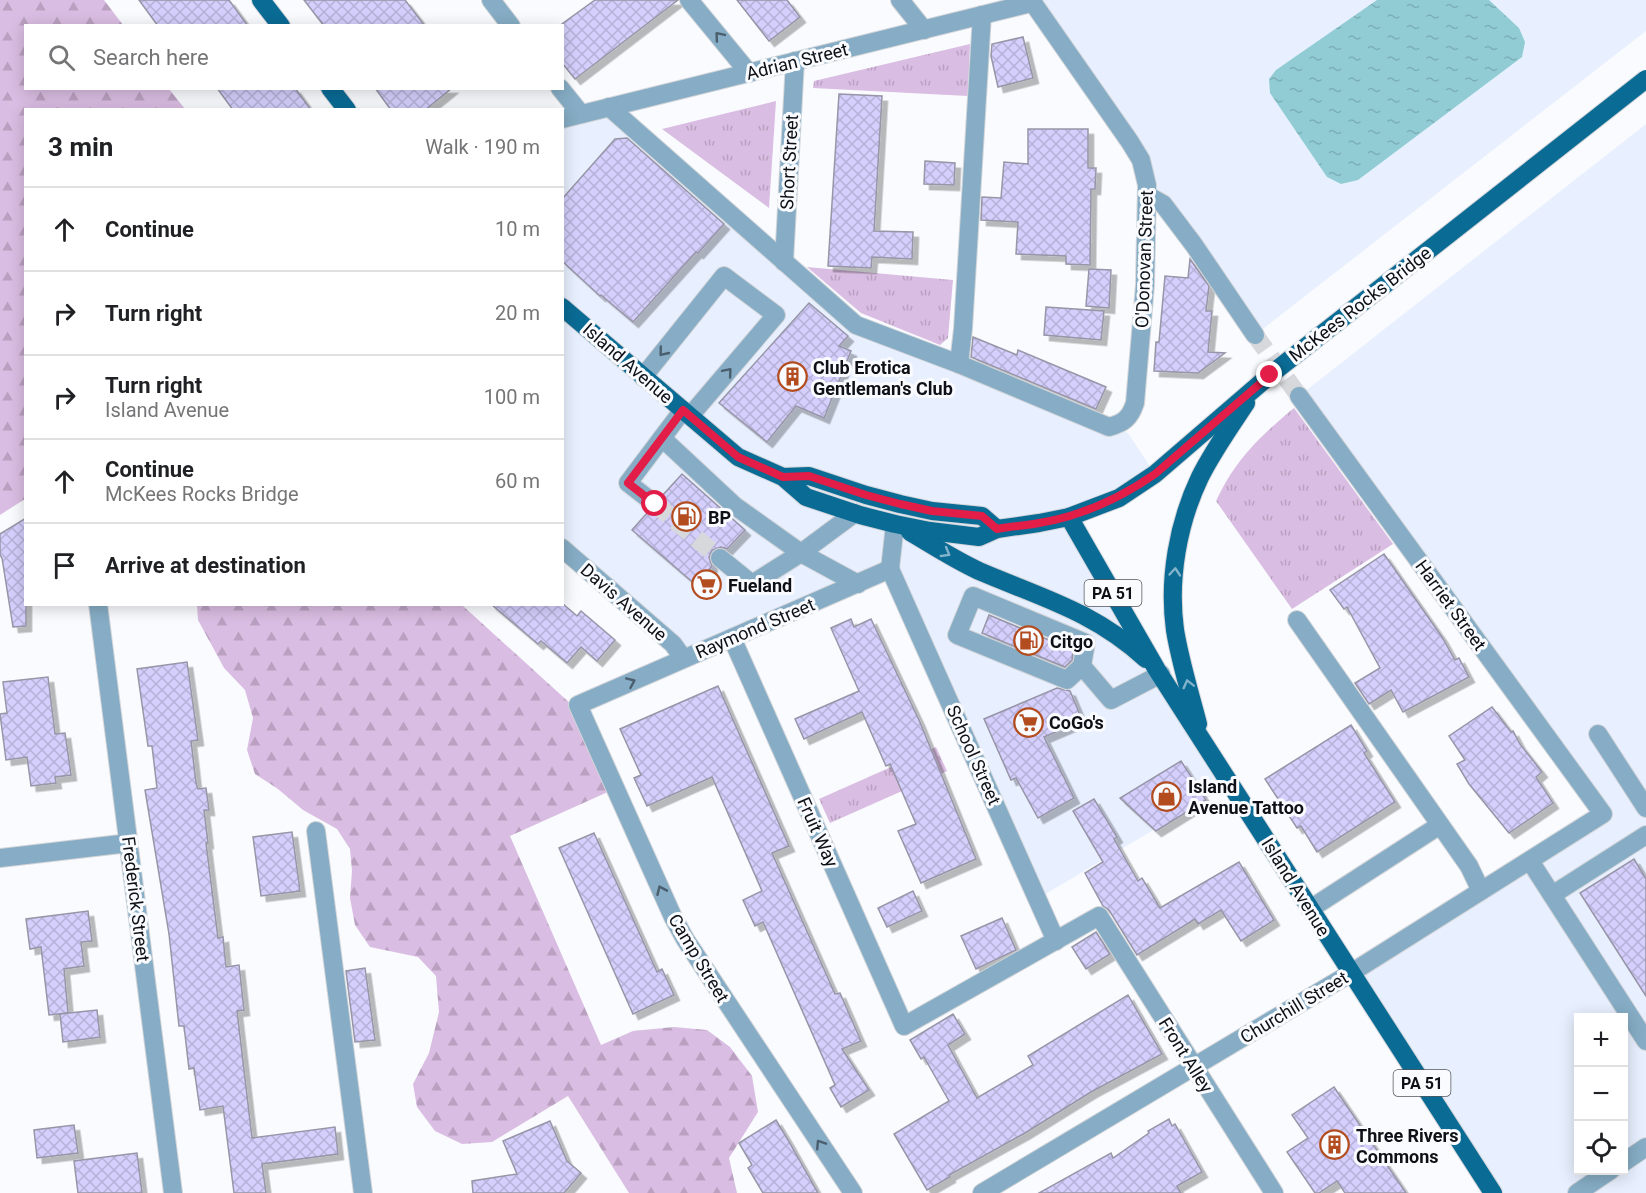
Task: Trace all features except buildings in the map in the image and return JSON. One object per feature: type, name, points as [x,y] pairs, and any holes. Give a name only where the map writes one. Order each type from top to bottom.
[{"type":"main road","points":[[261,0],[279,24]]},
{"type":"main road","name":"McKees Rocks Bridge","points":[[1069,516],[1102,505],[1137,487],[1264,380],[1646,79]]},
{"type":"main road","points":[[332,90],[345,108]]},
{"type":"main road","name":"Island Avenue","points":[[564,309],[738,457],[783,477],[806,497],[895,524],[979,537],[997,529],[1069,516],[1159,672],[1493,1193]]},
{"type":"main road","points":[[1201,738],[1175,631],[1174,583],[1177,552],[1189,504],[1200,477],[1218,446],[1264,380]]},
{"type":"main road","name":"Island Avenue","points":[[783,477],[809,476],[900,504],[932,511],[982,516],[997,529]]},
{"type":"main road","points":[[895,524],[976,570],[1092,619],[1128,643],[1159,672]]},
{"type":"street","points":[[491,0],[509,24]]},
{"type":"street","points":[[689,0],[749,73]]},
{"type":"street","points":[[900,0],[924,30]]},
{"type":"street","name":"Adrian Street","points":[[564,118],[924,30],[1031,1]]},
{"type":"street","name":"O'Donovan Street","points":[[959,364],[1109,427],[1123,423],[1132,415],[1145,285],[1147,195],[1145,174],[1141,160],[1130,142],[1031,1]]},
{"type":"street","points":[[609,107],[856,325],[959,364],[982,15]]},
{"type":"street","name":"Short Street","points":[[784,262],[795,61]]},
{"type":"street","points":[[562,90],[581,114]]},
{"type":"street","points":[[1147,195],[1163,204],[1194,245],[1255,336]]},
{"type":"street","points":[[644,376],[724,276],[776,315],[662,438],[628,483],[655,504]]},
{"type":"street","name":"Harriet Street","points":[[1299,396],[1603,814]]},
{"type":"street","points":[[662,438],[735,506],[801,553],[858,584]]},
{"type":"street","points":[[720,558],[752,584],[801,553],[855,513]]},
{"type":"street","points":[[891,569],[895,524]]},
{"type":"street","name":"Davis Avenue","points":[[564,550],[673,644],[683,658]]},
{"type":"street","name":"Raymond Street","points":[[578,705],[891,569]]},
{"type":"street","name":"School Street","points":[[891,569],[1056,941]]},
{"type":"street","points":[[927,649],[957,635],[973,596],[976,570]]},
{"type":"street","points":[[957,635],[1067,680],[1082,666],[1086,643],[973,596]]},
{"type":"street","name":"Frederick Street","points":[[98,606],[173,1193]]},
{"type":"street","points":[[1297,620],[1469,866],[1481,891]]},
{"type":"street","name":"Fruit Way","points":[[732,638],[904,1026],[1056,941]]},
{"type":"street","points":[[1082,666],[1111,700],[1159,672]]},
{"type":"street","name":"Camp Street","points":[[578,705],[677,924],[704,969],[853,1193]]},
{"type":"street","points":[[1598,734],[1646,808]]},
{"type":"street","name":"Churchill Street","points":[[981,1193],[1351,973],[1603,814]]},
{"type":"street","points":[[1310,909],[1440,825]]},
{"type":"street","points":[[316,831],[363,1193]]},
{"type":"street","points":[[1552,895],[1646,835]]},
{"type":"street","points":[[0,858],[129,843]]},
{"type":"street","points":[[1530,861],[1646,1041]]},
{"type":"street","name":"Front Alley","points":[[1056,941],[1099,916],[1274,1193]]},
{"type":"street","points":[[1628,1159],[1646,1147]]},
{"type":"street","points":[[1577,1193],[1604,1175]]},
{"type":"shaded area","points":[[1031,0],[1646,0],[1646,31],[1255,335],[1147,185]]},
{"type":"shaded area","points":[[609,107],[856,325],[1128,433],[1155,474],[1069,516],[1231,784],[1037,899],[891,570],[683,658],[564,549],[564,118]]},
{"type":"shaded area","points":[[1646,124],[1646,1193],[1493,1193],[1351,973],[1603,814],[1299,396]]},
{"type":"green space","points":[[0,0],[104,0],[122,24],[24,24],[24,90],[170,90],[184,108],[24,108],[24,500],[0,515]]},
{"type":"green space","points":[[970,44],[968,96],[813,88],[814,81]]},
{"type":"green space","points":[[776,101],[769,208],[662,129]]},
{"type":"green space","points":[[807,267],[953,280],[948,338],[940,345],[861,313]]},
{"type":"green space","points":[[1294,408],[1393,544],[1292,609],[1216,501],[1231,473],[1249,450]]},
{"type":"green space","points":[[197,606],[463,606],[572,705],[610,791],[510,836],[601,1045],[633,1031],[674,1027],[707,1030],[730,1047],[752,1076],[758,1112],[729,1158],[737,1193],[629,1193],[568,1096],[492,1142],[462,1144],[435,1131],[417,1107],[413,1084],[429,1053],[439,1012],[436,976],[418,957],[370,947],[355,925],[350,898],[352,871],[350,849],[337,829],[303,810],[255,774],[247,750],[253,718],[245,690],[224,668],[198,620]]},
{"type":"green space","points":[[936,747],[947,771],[830,823],[819,799]]},
{"type":"water","points":[[1377,0],[1489,0],[1519,28],[1525,42],[1522,57],[1358,180],[1341,184],[1327,177],[1270,93],[1269,79],[1276,70]]},
{"type":"tunnel","points":[[1255,335],[1299,396]]},
{"type":"tunnel","points":[[655,504],[720,558]]},
{"type":"place","name":"Club Erotica Gentleman's Club","points":[[792,377]]},
{"type":"place","name":"BP","points":[[687,517]]},
{"type":"place","name":"Fueland","points":[[707,585]]},
{"type":"place","name":"Citgo","points":[[1029,641]]},
{"type":"place","name":"CoGo's","points":[[1028,722]]},
{"type":"place","name":"Island Avenue Tattoo","points":[[1167,796]]},
{"type":"place","name":"Three Rivers Commons","points":[[1335,1145]]},
{"type":"route","points":[[655,504],[628,483],[683,410],[738,457],[783,477],[809,476],[900,504],[932,511],[982,516],[997,529],[1039,523],[1094,508],[1119,498],[1137,487],[1270,375]]}]
